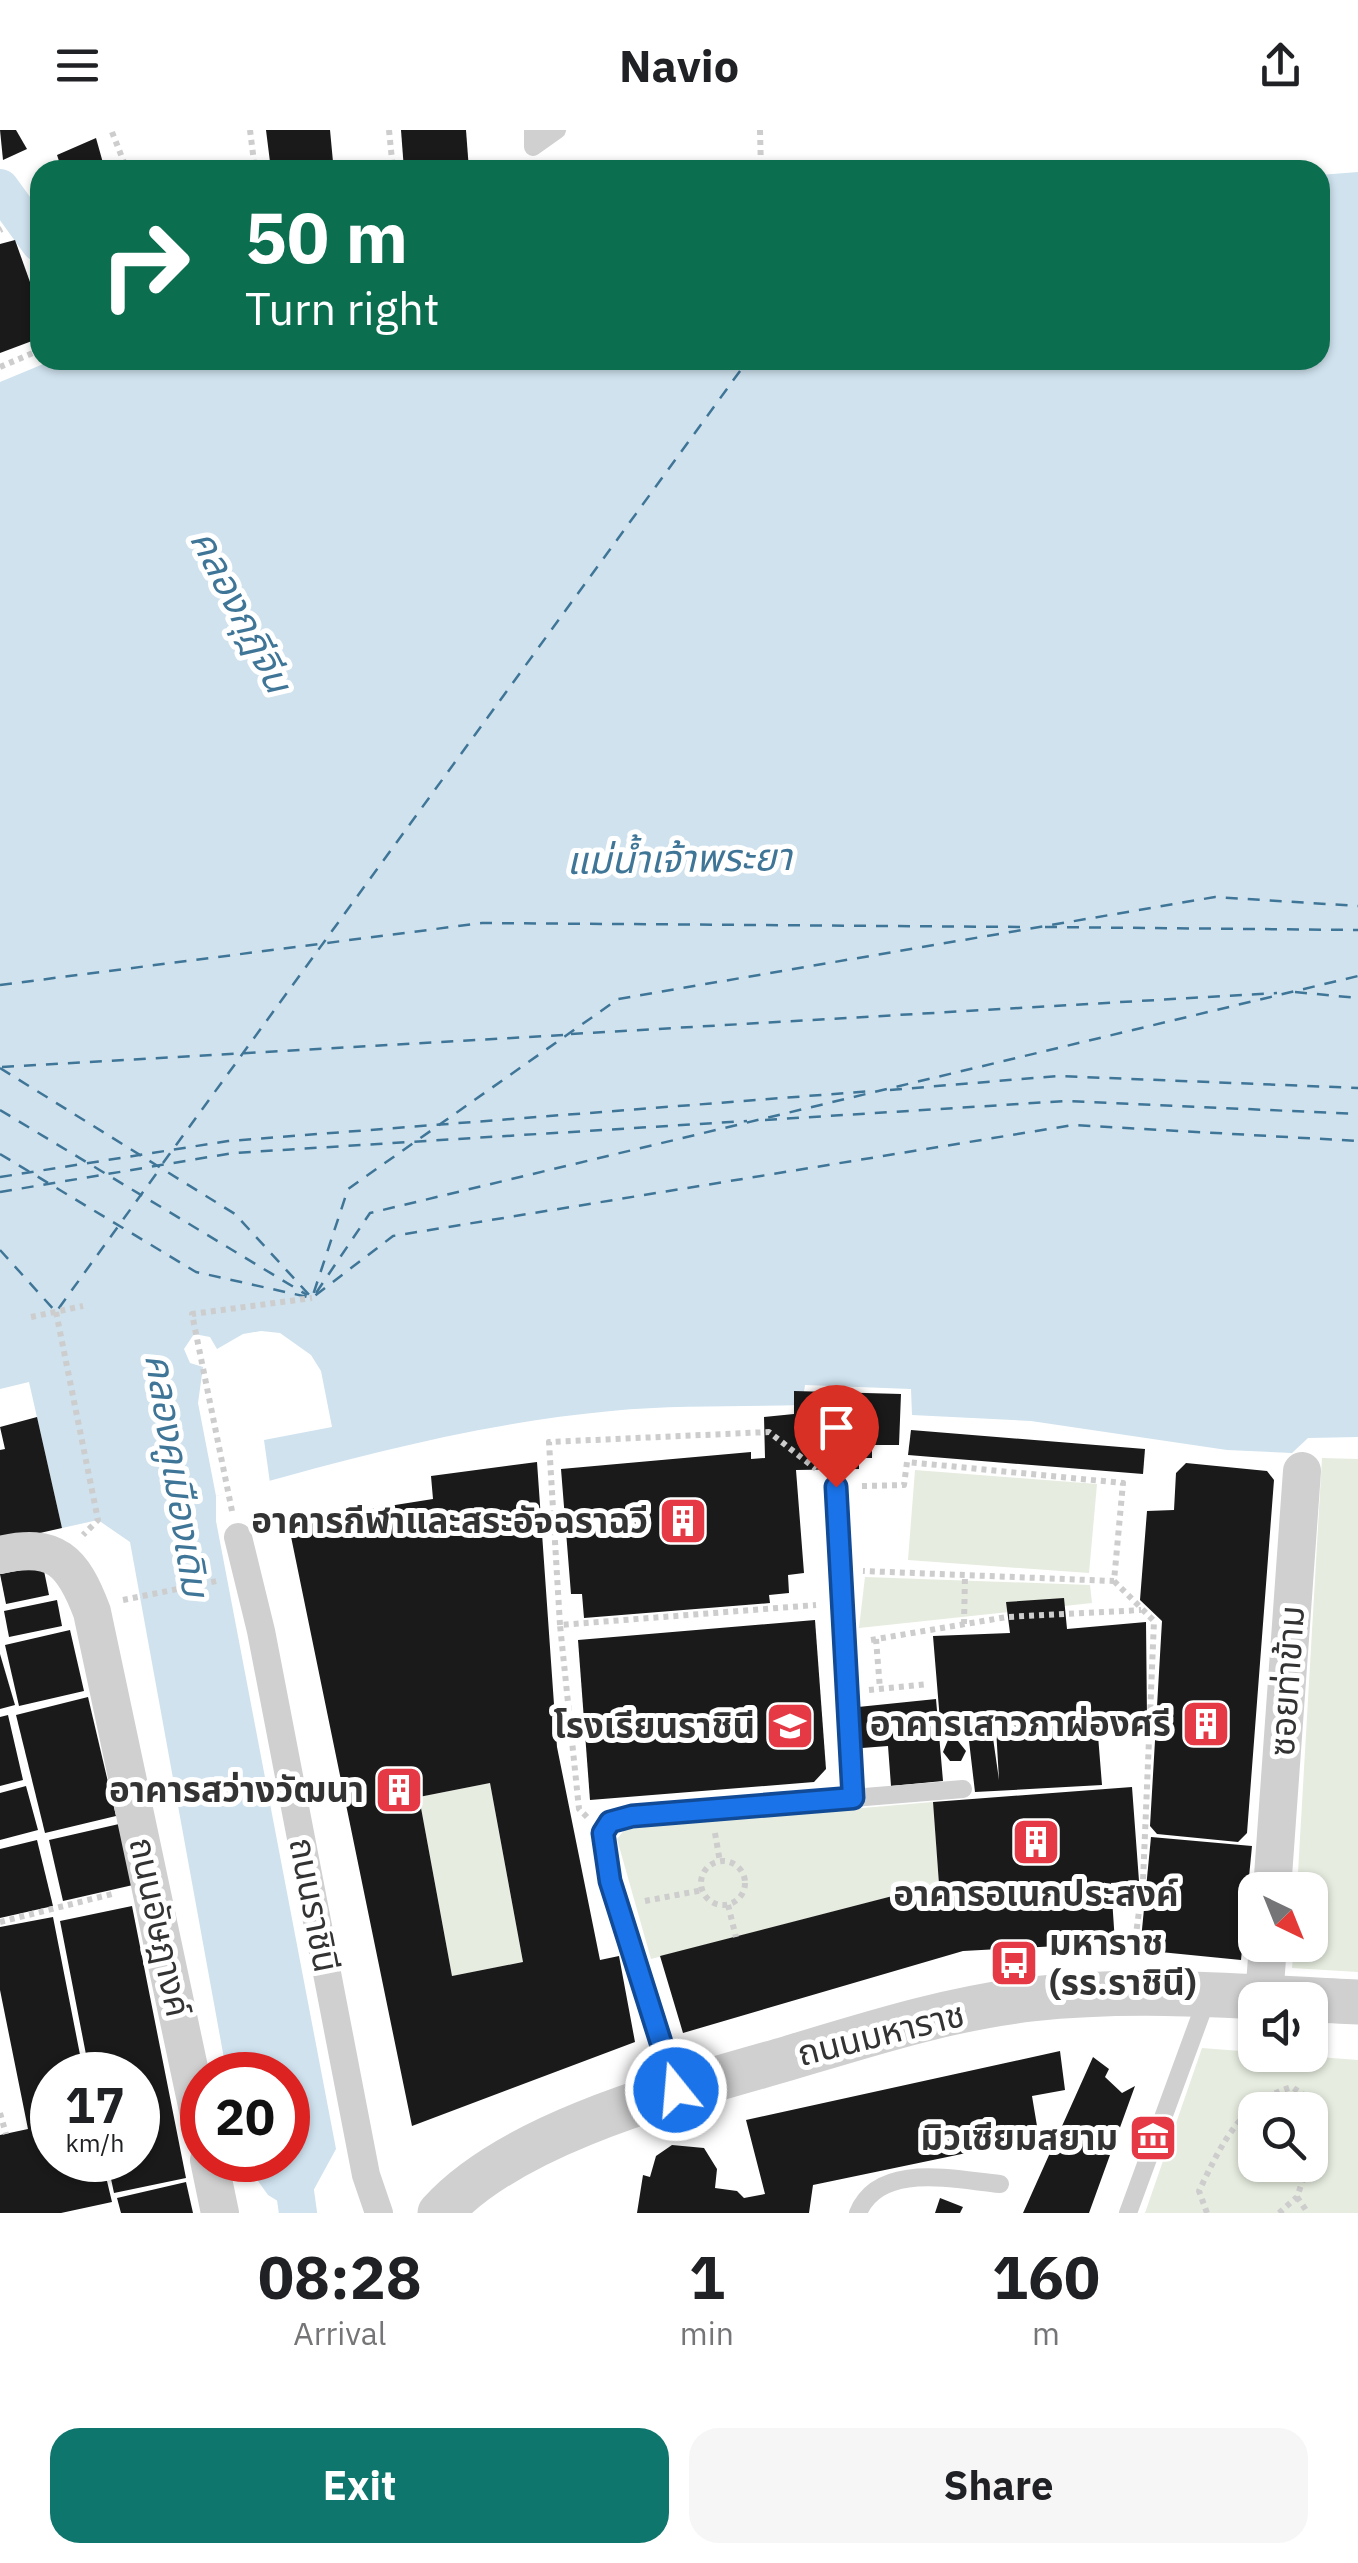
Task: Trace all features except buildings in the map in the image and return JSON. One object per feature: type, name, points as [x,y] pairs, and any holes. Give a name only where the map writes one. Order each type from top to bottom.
[{"type":"street","name":"ซอยท่าข้าม","points":[[1273,1872],[1302,1471]]},
{"type":"street","name":"ถนนราชินี","points":[[238,1537],[265,1651],[366,2175],[379,2213]]},
{"type":"street","name":"ถนนอัษฎางค์","points":[[0,1556],[40,1548],[60,1557],[84,1590],[92,1612],[186,2052]]},
{"type":"street","name":"ถนนมหาราช","points":[[440,2213],[487,2172],[528,2150],[676,2090],[906,2023],[1031,1999],[1145,1993],[1238,1998]]},
{"type":"street","name":"ถนนมหาราช","points":[[1328,2001],[1358,2002]]},
{"type":"street","points":[[214,2182],[220,2213]]},
{"type":"lane","points":[[533,130],[533,147],[557,130]]},
{"type":"lane","points":[[836,1487],[853,1798]]},
{"type":"lane","points":[[676,2090],[603,1852],[603,1833],[610,1822],[632,1816],[963,1789]]},
{"type":"lane","points":[[1128,2213],[1207,1997]]},
{"type":"lane","points":[[858,2213],[865,2195],[879,2186],[918,2177],[1000,2184]]},
{"type":"path","points":[[250,130],[254,160]]},
{"type":"path","points":[[389,130],[392,160]]},
{"type":"path","points":[[760,130],[760,160]]},
{"type":"path","points":[[112,132],[122,160]]},
{"type":"path","points":[[0,368],[30,354]]},
{"type":"path","points":[[238,1537],[192,1314],[312,1298]]},
{"type":"path","points":[[31,1317],[83,1306]]},
{"type":"path","points":[[56,1312],[98,1520]]},
{"type":"path","points":[[603,1833],[579,1809],[560,1625],[549,1442],[769,1432],[836,1487],[904,1485],[906,1462],[1124,1483],[1114,1581]]},
{"type":"path","points":[[841,1570],[1114,1581],[1154,1621],[1143,1881],[1132,1964]]},
{"type":"path","points":[[964,1624],[965,1575]]},
{"type":"path","points":[[123,1600],[233,1578]]},
{"type":"path","points":[[560,1625],[842,1603]]},
{"type":"path","points":[[845,1644],[1008,1617],[1142,1610]]},
{"type":"path","points":[[876,1639],[880,1689]]},
{"type":"path","points":[[848,1692],[928,1684]]},
{"type":"path","points":[[722,1862],[736,1866],[744,1877],[744,1892],[728,1904],[714,1903],[703,1890],[709,1866],[722,1862]]},
{"type":"path","points":[[0,1922],[151,1884]]},
{"type":"path","points":[[619,1906],[703,1890]]},
{"type":"path","points":[[728,1904],[736,1937]]},
{"type":"path","points":[[1273,2092],[1292,2087],[1299,2092]]},
{"type":"path","points":[[0,2113],[6,2134]]},
{"type":"path","points":[[1207,2213],[1199,2191],[1238,2123]]},
{"type":"path","points":[[1279,2213],[1297,2197],[1302,2182]]},
{"type":"path","points":[[1297,2197],[1308,2213]]},
{"type":"shaded area","points":[[1322,1458],[1358,1459],[1358,1972],[1292,1968],[1293,1962],[1328,1962],[1328,1872],[1298,1872]]},
{"type":"shaded area","points":[[915,1470],[1097,1484],[1089,1573],[908,1560]]},
{"type":"shaded area","points":[[865,1577],[1090,1585],[1092,1603],[859,1628]]},
{"type":"shaded area","points":[[490,1783],[523,1962],[452,1976],[419,1797]]},
{"type":"shaded area","points":[[933,1802],[939,1884],[651,1959],[617,1839],[626,1828]]},
{"type":"shaded area","points":[[1202,2048],[1238,2051],[1238,2072],[1328,2072],[1328,2058],[1358,2060],[1358,2213],[1145,2213]]},
{"type":"water","name":"แม่น้ำเจ้าพระยา","points":[[1358,172],[1358,1437],[1308,1438],[1292,1453],[1227,1450],[1031,1421],[912,1415],[911,1389],[805,1385],[802,1405],[635,1409],[512,1424],[362,1456],[216,1496],[216,1521],[336,2149],[312,2193],[281,2203],[268,2195],[259,2182],[310,2182],[310,2052],[223,2052],[130,1542],[98,1520],[62,1528],[29,1382],[0,1389],[0,382],[30,370],[1330,370],[1330,174]]},
{"type":"pier","points":[[280,1333],[311,1355],[321,1371],[332,1427],[264,1440],[270,1483],[216,1496],[198,1403],[203,1367],[190,1363],[184,1349],[194,1334],[210,1337],[217,1349],[243,1334]]},
{"type":"waterway","name":"คลองกุฎีจีน","points":[[0,188],[30,229]]},
{"type":"waterway","name":"คลองคูเมืองเดิม","points":[[294,2182],[298,2213]]},
{"type":"ferry route","points":[[163,1163],[741,370]]},
{"type":"ferry route","points":[[0,1068],[235,1214],[312,1298],[348,1189],[618,999],[1215,897],[1358,906]]},
{"type":"ferry route","points":[[0,985],[482,923],[1027,927]]},
{"type":"ferry route","points":[[1045,927],[1358,930]]},
{"type":"ferry route","points":[[316,1293],[370,1213],[1358,976]]},
{"type":"ferry route","points":[[1295,992],[1358,998]]},
{"type":"ferry route","points":[[571,1034],[1277,993]]},
{"type":"ferry route","points":[[2,1067],[563,1035]]},
{"type":"ferry route","points":[[890,1090],[1057,1076],[1358,1088]]},
{"type":"ferry route","points":[[0,1177],[228,1141],[872,1091]]},
{"type":"ferry route","points":[[765,1120],[1066,1101],[1358,1114]]},
{"type":"ferry route","points":[[0,1110],[307,1295]]},
{"type":"ferry route","points":[[0,1192],[233,1153],[747,1121]]},
{"type":"ferry route","points":[[0,1154],[196,1272],[312,1298],[393,1236],[1073,1125],[1358,1141]]},
{"type":"ferry route","points":[[0,1250],[56,1312],[159,1170]]},
{"type":"place","name":"อาคารกีฬาและสระอัจฉราฉวี","points":[[683,1521]]},
{"type":"place","name":"อาคารเสาวภาผ่องศรี","points":[[1206,1724]]},
{"type":"place","name":"โรงเรียนราชินี","points":[[790,1726]]},
{"type":"place","name":"อาคารสว่างวัฒนา","points":[[399,1790]]},
{"type":"place","name":"อาคารอเนกประสงค์","points":[[1036,1842]]},
{"type":"place","name":"มหาราช (รร.ราชินี)","points":[[1014,1963]]},
{"type":"place","name":"มิวเซียมสยาม","points":[[1153,2138]]},
{"type":"route","points":[[676,2090],[610,1881],[603,1833],[610,1822],[632,1816],[853,1798],[836,1487]]}]
